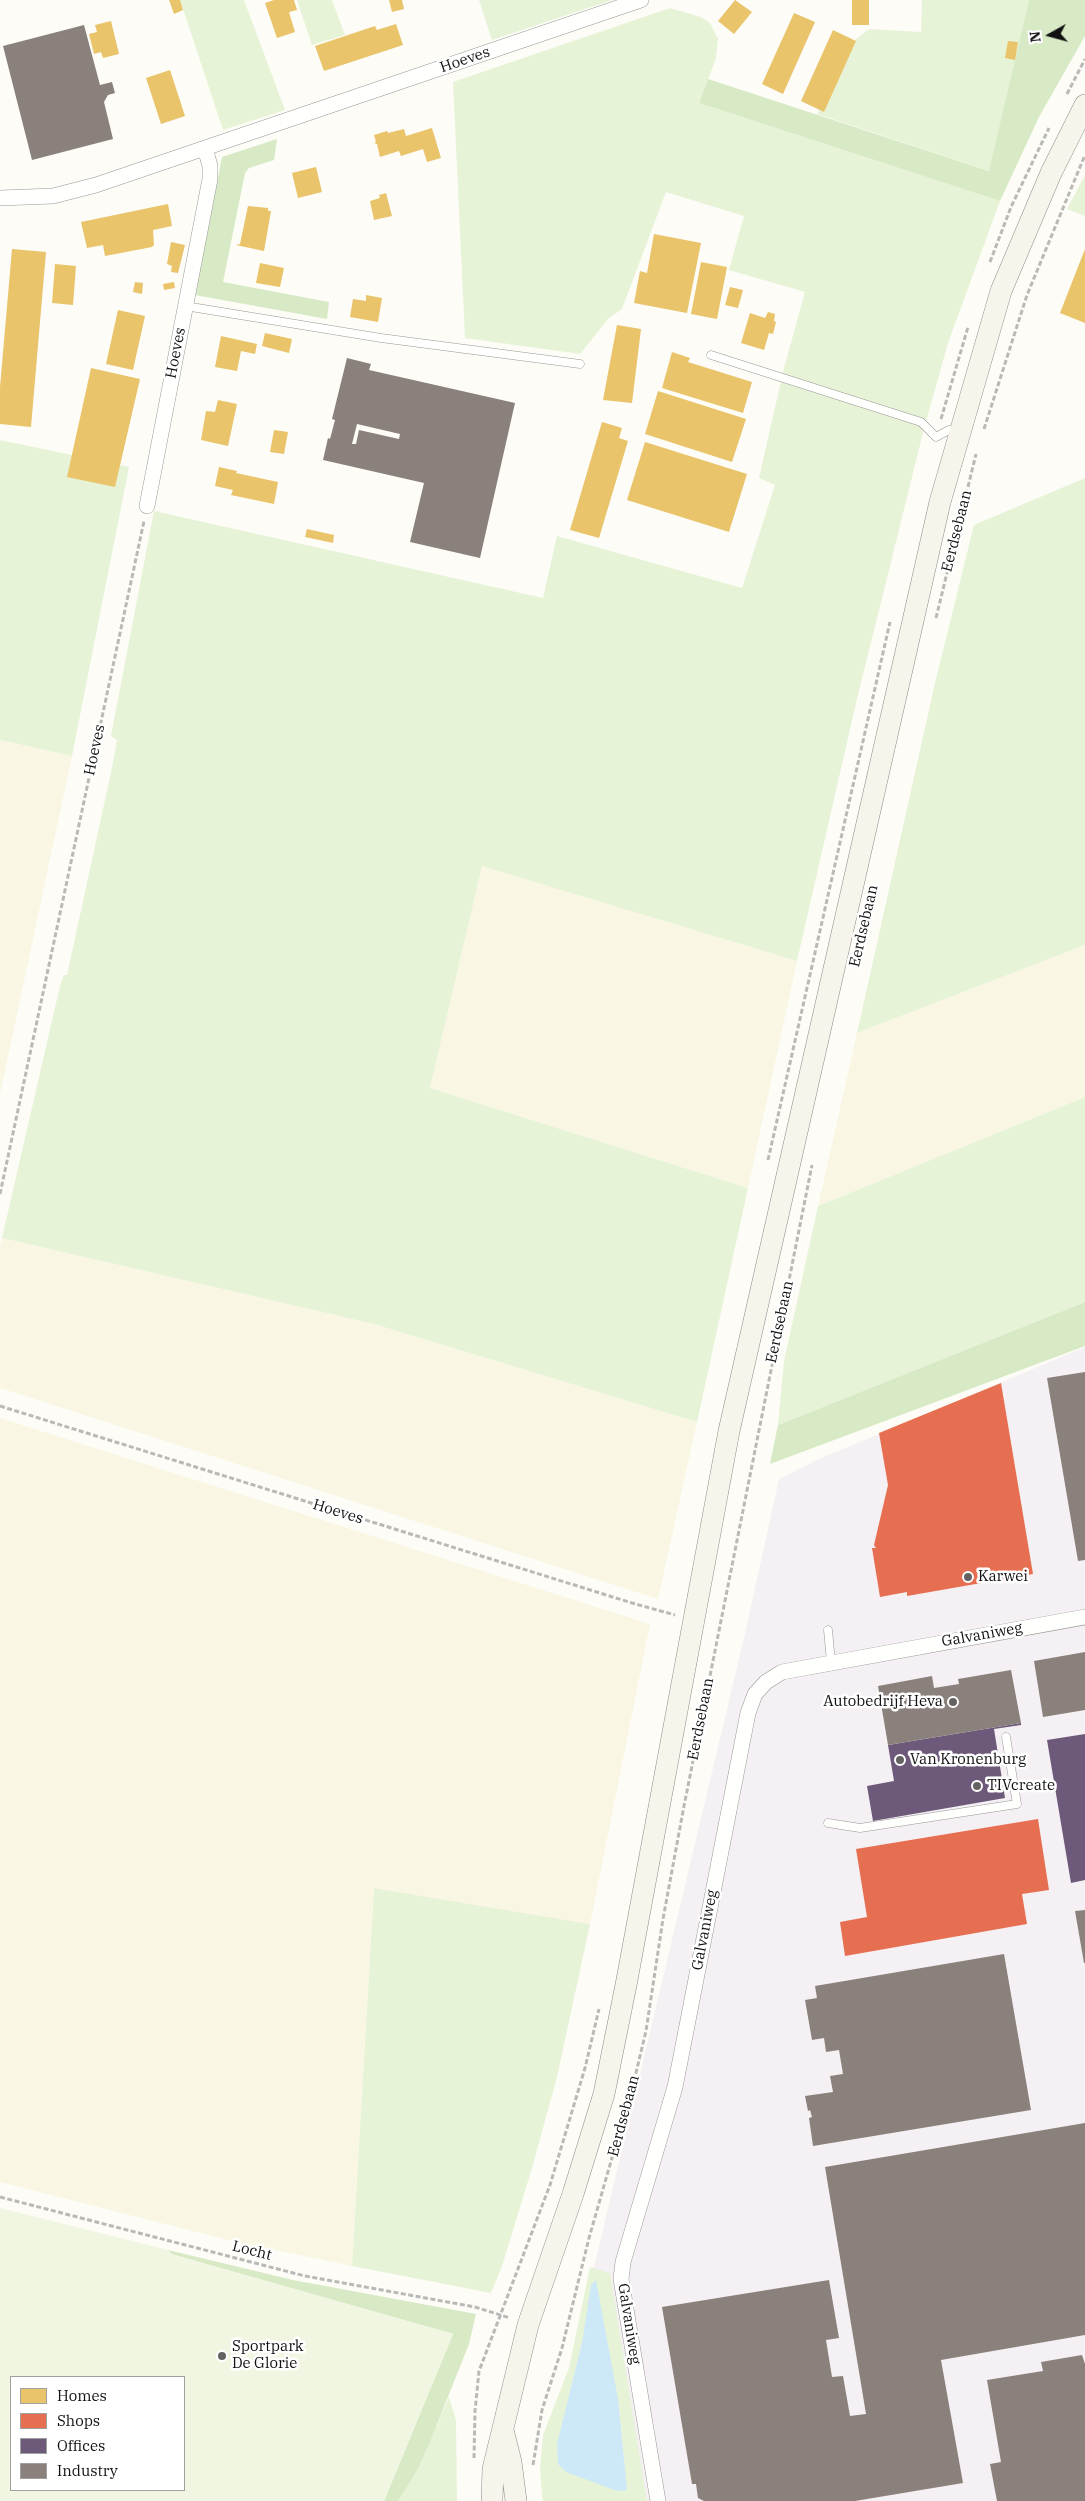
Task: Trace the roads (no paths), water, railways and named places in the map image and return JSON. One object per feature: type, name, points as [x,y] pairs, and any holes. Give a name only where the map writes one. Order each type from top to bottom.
[{"type":"main road","name":"Eerdsebaan","points":[[492,2501],[493,2469],[528,2325],[573,2194],[604,2094],[630,1965],[729,1430],[940,502],[1001,290],[1051,173],[1085,105]]},
{"type":"main road","name":"Eerdsebaan","points":[[503,2428],[505,2501]]},
{"type":"main road","points":[[503,2428],[512,2462],[516,2501]]},
{"type":"street","name":"Hoeves","points":[[0,198],[53,196],[96,185],[640,0]]},
{"type":"street","name":"Hoeves","points":[[147,506],[210,179],[210,166],[205,148]]},
{"type":"street","name":"Galvaniweg","points":[[658,2501],[621,2279],[623,2262],[675,2087],[748,1713],[755,1694],[766,1682],[782,1672],[1085,1617]]},
{"type":"lane","name":"Hoeves","points":[[185,306],[381,338],[580,364]]},
{"type":"lane","points":[[711,355],[921,422],[936,437],[949,430],[960,433]]},
{"type":"lane","points":[[828,1630],[831,1662]]},
{"type":"lane","points":[[828,1823],[860,1828],[1017,1804],[1006,1737]]},
{"type":"water","points":[[596,2280],[618,2399],[627,2490],[617,2491],[566,2472],[558,2464],[557,2444],[582,2343],[591,2285]]},
{"type":"place","name":"Karwei","points":[[968,1577]]},
{"type":"place","name":"Autobedrijf Heva","points":[[953,1702]]},
{"type":"place","name":"Van Kronenburg","points":[[900,1760]]},
{"type":"place","name":"TIVcreate","points":[[977,1786]]},
{"type":"place","name":"Sportpark De Glorie","points":[[222,2356]]}]
